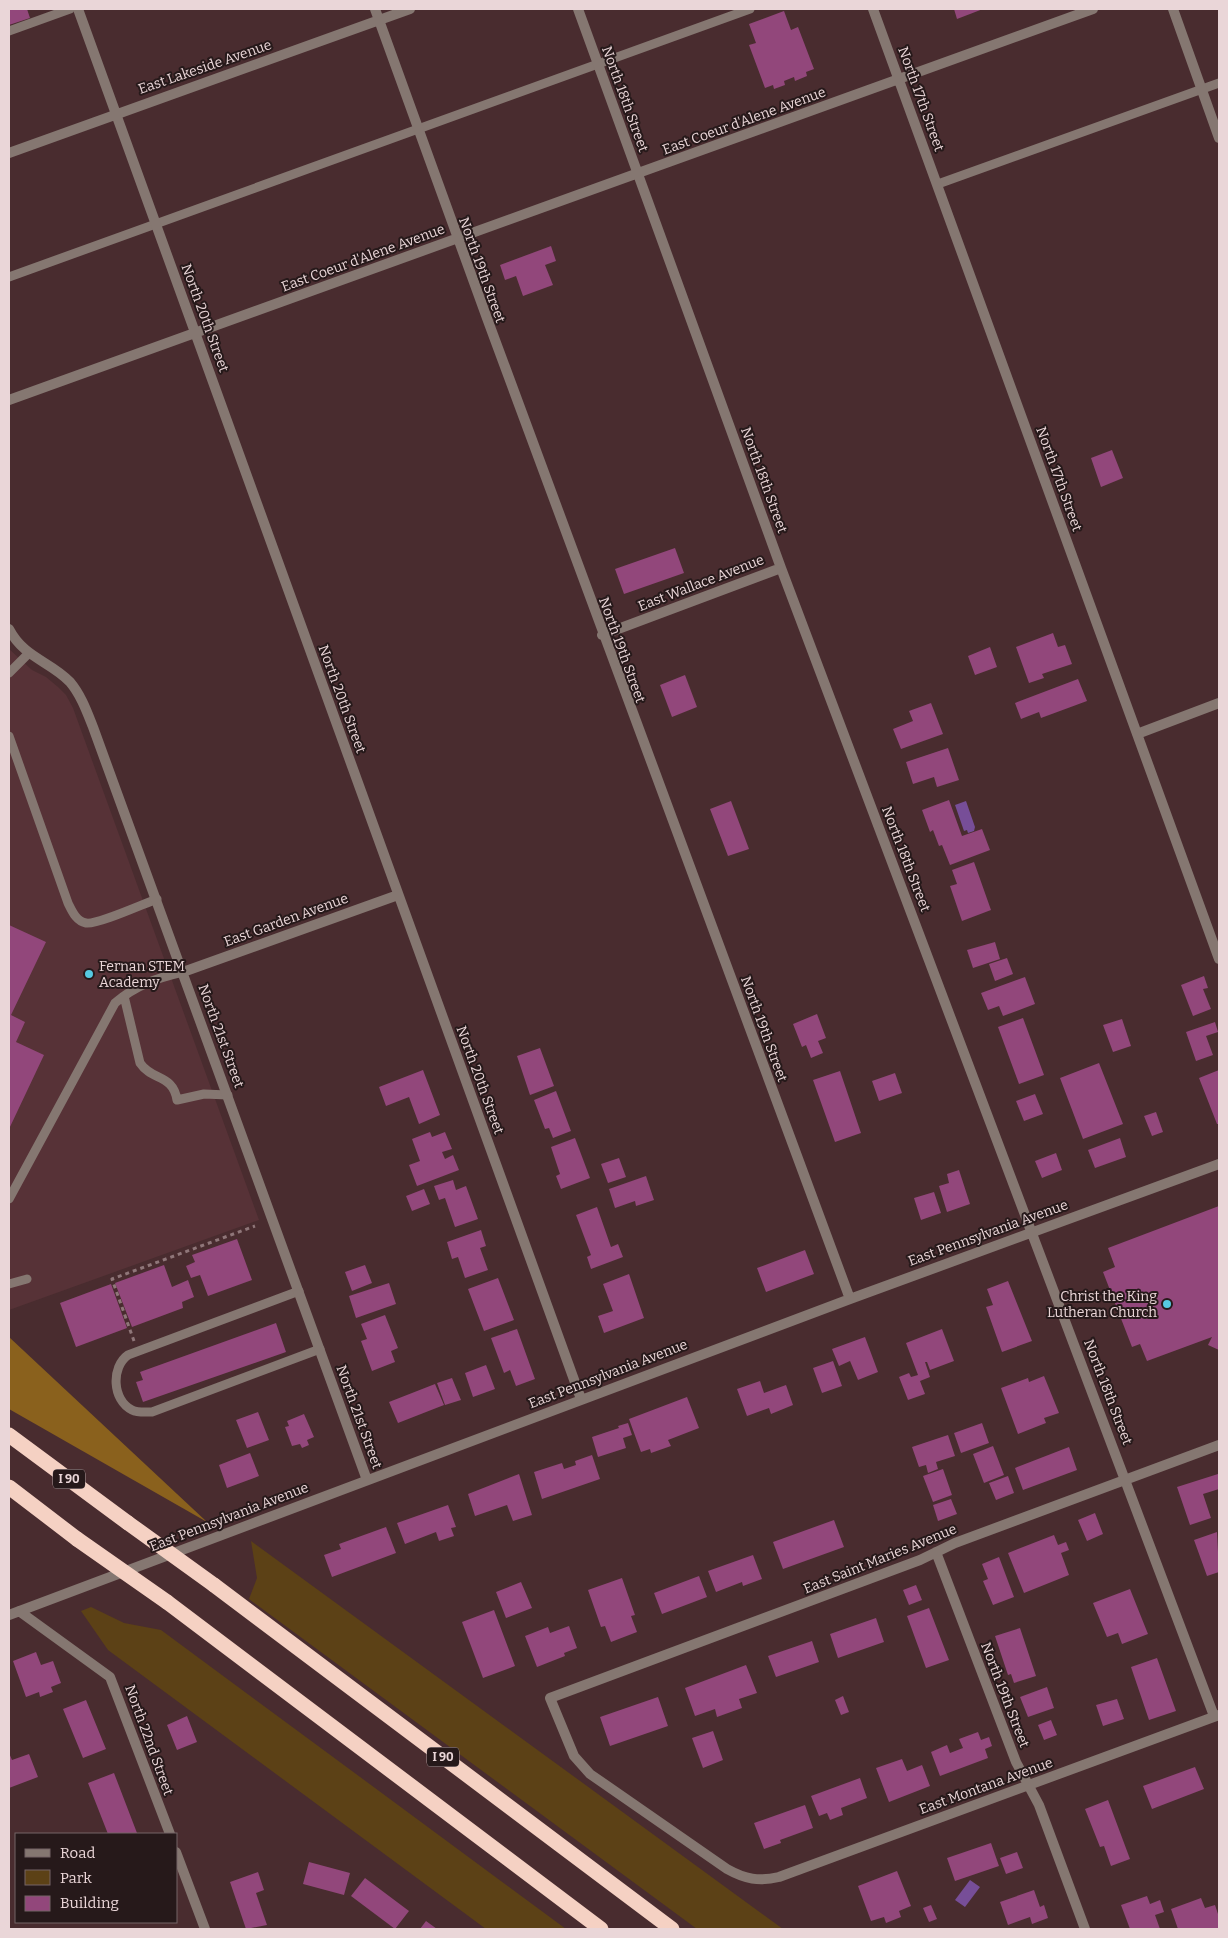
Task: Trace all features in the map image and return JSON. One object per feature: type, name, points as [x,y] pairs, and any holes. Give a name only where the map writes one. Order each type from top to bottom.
[{"type":"highway","name":"I 90","points":[[9,1434],[214,1585],[672,1929]]},
{"type":"highway","points":[[9,1487],[77,1539],[167,1602],[601,1929]]},
{"type":"street","name":"North 20th Street","points":[[78,9],[581,1399]]},
{"type":"street","name":"North 19th Street","points":[[375,9],[456,239],[850,1299]]},
{"type":"street","name":"East Lakeside Avenue","points":[[9,153],[410,9]]},
{"type":"street","name":"North 18th Street","points":[[578,9],[781,568],[1217,1716]]},
{"type":"street","name":"North 17th Street","points":[[873,9],[1218,954]]},
{"type":"street","name":"East Coeur d'Alene Avenue","points":[[9,400],[1093,9]]},
{"type":"street","points":[[1173,9],[1219,138]]},
{"type":"street","name":"East Wallace Avenue","points":[[602,635],[781,568]]},
{"type":"street","name":"North 21st Street","points":[[9,629],[14,640],[28,654],[61,675],[79,696],[93,727],[157,899],[366,1480]]},
{"type":"street","points":[[1137,734],[1219,703]]},
{"type":"street","name":"East Garden Avenue","points":[[183,972],[398,895]]},
{"type":"street","name":"East Pennsylvania Avenue","points":[[9,1615],[581,1399],[1219,1164]]},
{"type":"street","name":"East Saint Maries Avenue","points":[[761,1881],[742,1877],[727,1869],[590,1774],[574,1756],[550,1698],[920,1560],[936,1552],[1219,1445]]},
{"type":"street","name":"North 19th Street","points":[[936,1552],[1016,1762],[1039,1804],[1085,1929]]},
{"type":"street","name":"North 22nd Street","points":[[19,1611],[110,1677],[170,1833]]},
{"type":"street","name":"East Montana Avenue","points":[[761,1881],[779,1877],[1217,1716]]},
{"type":"street","points":[[178,1857],[205,1929]]},
{"type":"lane","points":[[9,31],[70,9]]},
{"type":"lane","points":[[9,277],[156,222],[750,9]]},
{"type":"lane","points":[[938,184],[1219,83]]},
{"type":"lane","points":[[9,673],[28,654]]},
{"type":"lane","points":[[9,736],[74,917],[85,923],[98,921],[157,899]]},
{"type":"lane","points":[[9,1200],[115,1003],[148,982],[183,972]]},
{"type":"lane","points":[[124,996],[140,1063],[143,1068],[172,1084],[178,1100],[204,1094],[228,1095]]},
{"type":"lane","points":[[9,1284],[27,1280]]},
{"type":"lane","points":[[299,1291],[138,1351],[120,1360],[117,1367],[116,1383],[120,1396],[129,1408],[141,1412],[152,1412],[320,1350]]},
{"type":"path","points":[[138,1351],[112,1279],[255,1226]]},
{"type":"shaded area","name":"Fernan STEM Academy","points":[[9,649],[32,670],[46,677],[58,687],[66,695],[73,708],[259,1220],[9,1310]]},
{"type":"shaded area","points":[[966,801],[975,827],[974,831],[968,833],[967,830],[964,831],[955,805]]},
{"type":"shaded area","points":[[9,1337],[207,1522],[9,1409]]},
{"type":"shaded area","points":[[970,1880],[980,1887],[965,1907],[955,1900]]},
{"type":"green space","points":[[251,1541],[783,1929],[697,1929],[249,1599],[257,1578]]},
{"type":"green space","points":[[91,1607],[124,1623],[161,1630],[566,1929],[486,1929],[108,1650],[81,1611]]},
{"type":"building","points":[[9,9],[27,9],[30,18],[9,25]]},
{"type":"building","points":[[954,9],[983,9],[957,19]]},
{"type":"building","points":[[784,11],[791,30],[798,27],[814,69],[806,72],[807,76],[795,81],[794,77],[784,81],[785,85],[774,89],[773,85],[765,88],[749,45],[756,43],[749,24]]},
{"type":"building","points":[[551,246],[556,261],[545,265],[553,285],[523,296],[516,276],[505,280],[500,265]]},
{"type":"building","points":[[1112,450],[1123,478],[1101,487],[1091,458]]},
{"type":"building","points":[[675,548],[684,573],[624,594],[615,569]]},
{"type":"building","points":[[1053,633],[1058,647],[1065,645],[1072,664],[1042,674],[1044,678],[1029,683],[1016,647]]},
{"type":"building","points":[[990,647],[997,667],[975,675],[968,656]]},
{"type":"building","points":[[685,675],[697,707],[672,717],[660,685]]},
{"type":"building","points":[[1078,679],[1087,701],[1041,718],[1039,712],[1021,719],[1015,703]]},
{"type":"building","points":[[931,703],[943,734],[901,749],[893,729],[913,721],[909,711]]},
{"type":"building","points":[[948,748],[959,780],[937,787],[934,777],[913,784],[906,762]]},
{"type":"building","points":[[949,800],[962,836],[982,829],[990,850],[950,865],[942,845],[939,846],[933,830],[930,832],[922,810]]},
{"type":"building","points":[[731,801],[749,849],[728,856],[710,809]]},
{"type":"building","points":[[974,862],[991,910],[962,921],[950,886],[957,884],[952,870]]},
{"type":"building","points":[[9,925],[46,942],[11,1015],[25,1022],[16,1042],[44,1055],[9,1129]]},
{"type":"building","points":[[995,942],[1000,959],[973,968],[967,950]]},
{"type":"building","points":[[1007,958],[1013,974],[995,981],[989,964]]},
{"type":"building","points":[[1204,976],[1208,988],[1203,989],[1211,1009],[1193,1016],[1181,985]]},
{"type":"building","points":[[1025,977],[1035,1004],[1003,1016],[999,1006],[988,1010],[981,993]]},
{"type":"building","points":[[817,1014],[826,1038],[818,1041],[823,1053],[811,1058],[806,1045],[802,1047],[793,1024]]},
{"type":"building","points":[[1023,1018],[1044,1075],[1019,1084],[998,1027]]},
{"type":"building","points":[[1122,1019],[1131,1046],[1113,1052],[1103,1025]]},
{"type":"building","points":[[1215,1022],[1218,1032],[1206,1036],[1213,1055],[1196,1061],[1186,1032]]},
{"type":"building","points":[[540,1048],[554,1086],[530,1095],[517,1056]]},
{"type":"building","points":[[1099,1063],[1123,1124],[1083,1139],[1060,1078]]},
{"type":"building","points":[[423,1070],[440,1115],[419,1124],[409,1097],[386,1106],[379,1087]]},
{"type":"building","points":[[1219,1070],[1219,1124],[1217,1124],[1199,1078]]},
{"type":"building","points":[[840,1071],[861,1133],[835,1142],[813,1080]]},
{"type":"building","points":[[895,1073],[902,1093],[879,1101],[872,1081]]},
{"type":"building","points":[[556,1091],[571,1131],[553,1138],[549,1128],[545,1129],[534,1100]]},
{"type":"building","points":[[1035,1094],[1043,1114],[1024,1121],[1016,1101]]},
{"type":"building","points":[[1156,1112],[1163,1132],[1152,1136],[1144,1116]]},
{"type":"building","points":[[430,1132],[432,1137],[445,1132],[452,1149],[442,1152],[445,1159],[453,1155],[459,1170],[417,1186],[409,1165],[420,1161],[412,1139]]},
{"type":"building","points":[[575,1138],[590,1178],[561,1189],[556,1176],[560,1174],[551,1147]]},
{"type":"building","points":[[1120,1138],[1126,1157],[1095,1168],[1088,1150]]},
{"type":"building","points":[[1056,1153],[1062,1170],[1042,1178],[1035,1161]]},
{"type":"building","points":[[619,1158],[626,1177],[608,1183],[601,1164]]},
{"type":"building","points":[[959,1170],[970,1204],[947,1212],[939,1186],[949,1183],[947,1174]]},
{"type":"building","points":[[646,1176],[654,1200],[636,1206],[635,1201],[615,1208],[609,1189]]},
{"type":"building","points":[[453,1180],[456,1190],[466,1186],[478,1219],[455,1227],[445,1198],[439,1200],[434,1186]]},
{"type":"building","points":[[424,1189],[430,1204],[412,1211],[406,1196]]},
{"type":"building","points":[[934,1192],[941,1213],[921,1220],[914,1198]]},
{"type":"building","name":"Christ the King Lutheran Church","points":[[1219,1206],[1219,1350],[1208,1345],[1212,1337],[1147,1361],[1140,1344],[1132,1347],[1103,1272],[1115,1267],[1108,1248]]},
{"type":"building","points":[[597,1207],[611,1247],[618,1244],[623,1257],[591,1269],[587,1257],[591,1255],[576,1215]]},
{"type":"building","points":[[481,1230],[486,1246],[480,1248],[488,1270],[465,1278],[458,1257],[452,1259],[447,1242]]},
{"type":"building","points":[[237,1239],[252,1280],[208,1296],[200,1275],[191,1278],[186,1266],[195,1262],[192,1255]]},
{"type":"building","points":[[805,1250],[814,1274],[766,1292],[757,1268]]},
{"type":"building","points":[[164,1265],[172,1287],[188,1280],[194,1297],[182,1302],[183,1308],[132,1327],[115,1283]]},
{"type":"building","points":[[365,1265],[372,1283],[352,1291],[345,1272]]},
{"type":"building","points":[[629,1274],[644,1318],[604,1333],[598,1316],[613,1311],[603,1284]]},
{"type":"building","points":[[498,1278],[514,1320],[484,1331],[468,1289]]},
{"type":"building","points":[[1008,1281],[1032,1341],[1002,1352],[986,1307],[993,1305],[987,1289]]},
{"type":"building","points":[[389,1283],[396,1304],[356,1318],[349,1296]]},
{"type":"building","points":[[111,1284],[127,1328],[76,1347],[60,1303]]},
{"type":"building","points":[[385,1315],[398,1348],[391,1351],[395,1362],[372,1371],[361,1341],[367,1339],[361,1324]]},
{"type":"building","points":[[276,1323],[286,1352],[143,1402],[136,1382],[143,1380],[140,1372]]},
{"type":"building","points":[[517,1329],[535,1379],[516,1386],[510,1370],[504,1373],[491,1338]]},
{"type":"building","points":[[942,1329],[954,1361],[930,1370],[927,1362],[925,1362],[930,1377],[920,1381],[925,1394],[908,1400],[899,1377],[909,1373],[911,1377],[918,1375],[906,1343]]},
{"type":"building","points":[[865,1337],[878,1372],[858,1380],[850,1361],[839,1366],[832,1349]]},
{"type":"building","points":[[833,1361],[842,1386],[822,1393],[813,1368]]},
{"type":"building","points":[[486,1365],[495,1389],[473,1397],[465,1373]]},
{"type":"building","points":[[1044,1376],[1059,1413],[1044,1418],[1046,1423],[1018,1434],[1001,1388],[1028,1378],[1029,1382]]},
{"type":"building","points":[[452,1378],[461,1400],[445,1405],[437,1383]]},
{"type":"building","points":[[760,1381],[764,1393],[786,1385],[793,1405],[771,1414],[769,1408],[747,1416],[737,1389]]},
{"type":"building","points":[[435,1384],[444,1405],[398,1423],[389,1402]]},
{"type":"building","points":[[687,1397],[699,1428],[668,1440],[671,1446],[651,1453],[650,1449],[641,1452],[629,1419]]},
{"type":"building","points":[[258,1412],[269,1440],[247,1448],[236,1420]]},
{"type":"building","points":[[304,1414],[314,1437],[307,1440],[309,1445],[302,1448],[300,1444],[292,1446],[285,1427],[289,1426],[287,1421]]},
{"type":"building","points":[[628,1423],[632,1435],[623,1438],[626,1448],[598,1457],[592,1437]]},
{"type":"building","points":[[982,1423],[989,1443],[961,1453],[954,1433]]},
{"type":"building","points":[[948,1435],[955,1456],[936,1462],[938,1469],[928,1473],[926,1465],[919,1467],[912,1447]]},
{"type":"building","points":[[993,1446],[1004,1475],[984,1483],[973,1454]]},
{"type":"building","points":[[1069,1447],[1077,1470],[1023,1490],[1015,1468]]},
{"type":"building","points":[[250,1453],[259,1476],[227,1488],[219,1465]]},
{"type":"building","points":[[592,1455],[600,1479],[542,1499],[534,1472],[562,1463],[564,1469],[576,1465],[575,1461]]},
{"type":"building","points":[[943,1469],[952,1495],[933,1502],[923,1476]]},
{"type":"building","points":[[519,1474],[532,1515],[513,1521],[507,1505],[475,1516],[468,1494]]},
{"type":"building","points":[[1218,1474],[1219,1489],[1203,1494],[1211,1518],[1190,1525],[1177,1487]]},
{"type":"building","points":[[1008,1476],[1014,1493],[996,1500],[989,1483]]},
{"type":"building","points":[[951,1499],[957,1514],[938,1521],[933,1505]]},
{"type":"building","points":[[448,1505],[456,1527],[451,1528],[454,1536],[439,1541],[436,1532],[405,1544],[397,1523]]},
{"type":"building","points":[[1095,1513],[1103,1534],[1087,1541],[1078,1520]]},
{"type":"building","points":[[834,1520],[844,1547],[783,1569],[773,1542]]},
{"type":"building","points":[[386,1527],[396,1553],[332,1577],[324,1555],[341,1549],[339,1544]]},
{"type":"building","points":[[1217,1532],[1219,1572],[1207,1576],[1194,1540]]},
{"type":"building","points":[[1054,1535],[1058,1545],[1066,1542],[1069,1550],[1061,1553],[1069,1575],[1024,1593],[1008,1553]]},
{"type":"building","points":[[753,1555],[762,1579],[743,1586],[742,1582],[716,1592],[708,1571]]},
{"type":"building","points":[[999,1557],[1014,1597],[993,1605],[983,1581],[988,1579],[982,1564]]},
{"type":"building","points":[[699,1576],[707,1597],[662,1614],[654,1593]]},
{"type":"building","points":[[622,1578],[635,1615],[631,1616],[637,1632],[611,1642],[605,1626],[601,1627],[588,1590]]},
{"type":"building","points":[[521,1582],[532,1608],[506,1618],[496,1592]]},
{"type":"building","points":[[916,1585],[922,1600],[909,1605],[903,1590]]},
{"type":"building","points":[[1130,1589],[1148,1634],[1122,1644],[1118,1633],[1107,1637],[1093,1603]]},
{"type":"building","points":[[929,1608],[949,1660],[926,1668],[907,1616]]},
{"type":"building","points":[[494,1610],[515,1666],[483,1678],[462,1622]]},
{"type":"building","points":[[876,1618],[884,1642],[838,1658],[830,1634]]},
{"type":"building","points":[[569,1626],[577,1648],[564,1653],[565,1656],[537,1667],[525,1636],[548,1627],[550,1633]]},
{"type":"building","points":[[1020,1628],[1036,1676],[1014,1683],[1011,1674],[1008,1675],[995,1636]]},
{"type":"building","points":[[812,1641],[819,1662],[776,1677],[768,1656]]},
{"type":"building","points":[[36,1652],[41,1665],[53,1661],[61,1683],[51,1687],[53,1692],[40,1697],[39,1692],[26,1697],[13,1661]]},
{"type":"building","points":[[1157,1658],[1176,1711],[1149,1720],[1131,1667]]},
{"type":"building","points":[[746,1665],[757,1693],[739,1699],[742,1708],[717,1717],[715,1709],[695,1716],[685,1688]]},
{"type":"building","points":[[1047,1687],[1054,1708],[1028,1717],[1020,1697]]},
{"type":"building","points":[[843,1696],[849,1712],[841,1715],[835,1700]]},
{"type":"building","points":[[658,1697],[668,1726],[610,1746],[600,1717]]},
{"type":"building","points":[[1117,1699],[1124,1719],[1103,1726],[1096,1705]]},
{"type":"building","points":[[86,1700],[106,1749],[83,1758],[63,1709]]},
{"type":"building","points":[[187,1716],[197,1742],[177,1750],[167,1725]]},
{"type":"building","points":[[1051,1720],[1057,1735],[1044,1740],[1038,1725]]},
{"type":"building","points":[[713,1731],[723,1760],[703,1768],[692,1738]]},
{"type":"building","points":[[978,1732],[981,1740],[989,1737],[992,1746],[985,1749],[988,1758],[940,1776],[931,1752],[947,1745],[950,1753],[963,1748],[959,1739]]},
{"type":"building","points":[[9,1753],[12,1760],[29,1754],[38,1777],[9,1788]]},
{"type":"building","points":[[902,1759],[907,1771],[922,1765],[930,1786],[889,1802],[876,1768]]},
{"type":"building","points":[[1195,1767],[1204,1789],[1152,1809],[1143,1786]]},
{"type":"building","points":[[114,1773],[137,1833],[108,1833],[88,1783]]},
{"type":"building","points":[[860,1778],[867,1798],[841,1808],[843,1815],[830,1820],[827,1813],[819,1816],[811,1796]]},
{"type":"building","points":[[1108,1800],[1130,1859],[1111,1866],[1104,1846],[1100,1847],[1085,1809]]},
{"type":"building","points":[[805,1805],[813,1828],[780,1840],[781,1843],[764,1849],[754,1823]]},
{"type":"building","points":[[991,1843],[999,1866],[955,1881],[947,1858]]},
{"type":"building","points":[[1017,1852],[1023,1868],[1006,1874],[1000,1858]]},
{"type":"building","points":[[309,1862],[350,1873],[344,1895],[303,1884]]},
{"type":"building","points":[[897,1871],[911,1906],[899,1911],[901,1917],[886,1923],[884,1917],[871,1921],[858,1886]]},
{"type":"building","points":[[258,1872],[264,1890],[256,1893],[267,1925],[246,1929],[230,1882]]},
{"type":"building","points":[[365,1878],[409,1911],[395,1929],[351,1896]]},
{"type":"building","points":[[1034,1890],[1040,1907],[1044,1905],[1048,1918],[1032,1924],[1030,1917],[1008,1925],[1000,1902]]},
{"type":"building","points":[[1147,1896],[1150,1904],[1160,1900],[1164,1912],[1155,1915],[1160,1929],[1130,1929],[1121,1905]]},
{"type":"building","points":[[1201,1898],[1205,1908],[1215,1905],[1219,1917],[1219,1929],[1178,1929],[1171,1909]]},
{"type":"building","points":[[931,1905],[937,1919],[929,1922],[923,1908]]},
{"type":"building","points":[[426,1921],[437,1929],[420,1929]]},
{"type":"place","name":"Fernan STEM Academy","points":[[89,974]]},
{"type":"place","name":"Christ the King Lutheran Church","points":[[1167,1304]]}]
